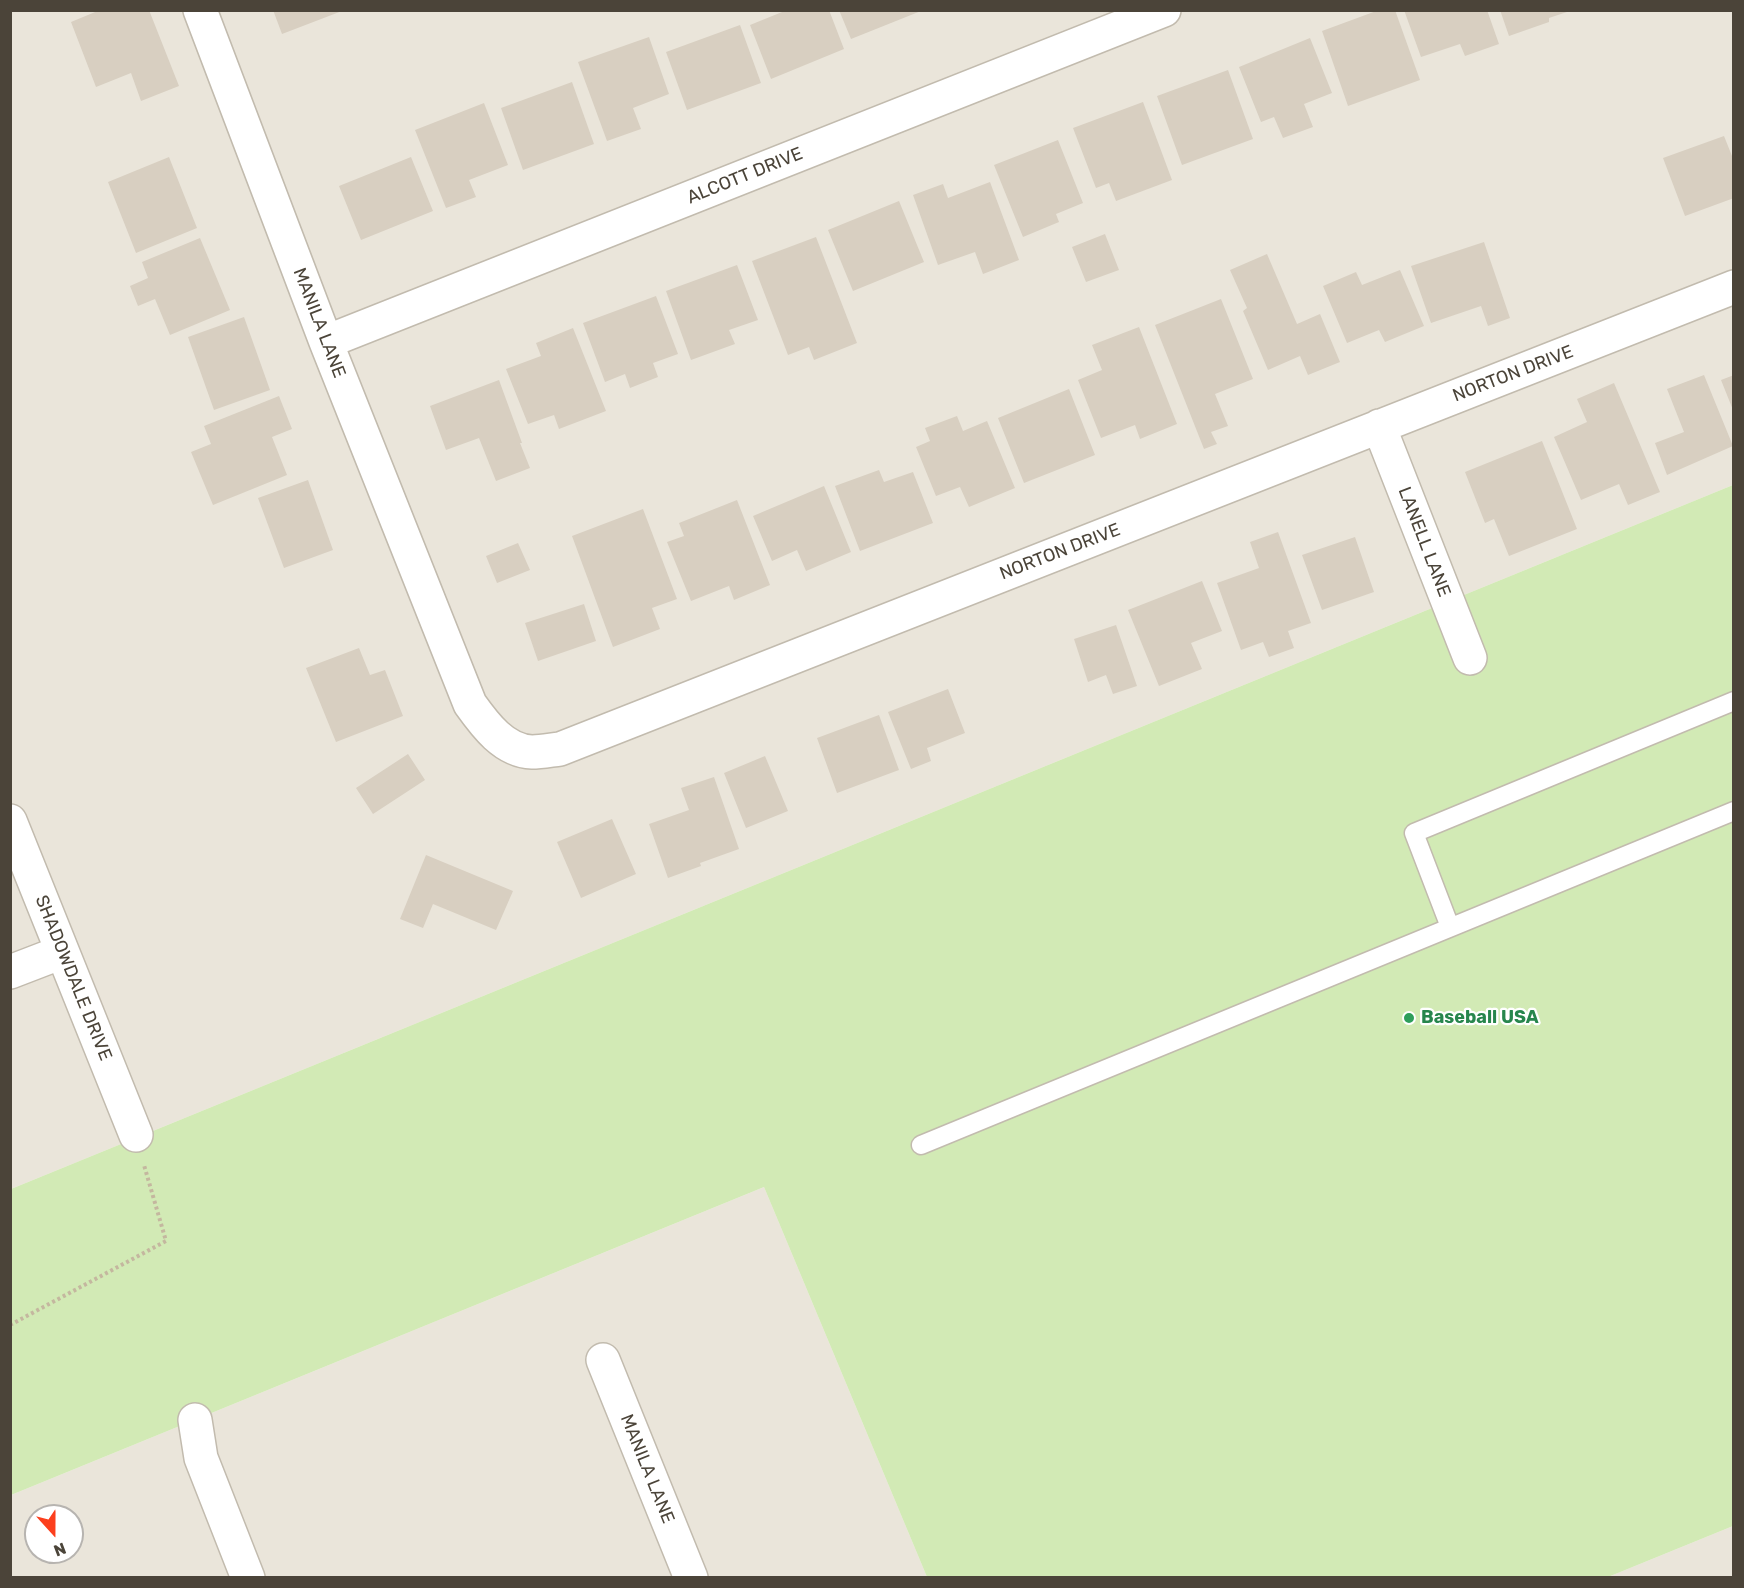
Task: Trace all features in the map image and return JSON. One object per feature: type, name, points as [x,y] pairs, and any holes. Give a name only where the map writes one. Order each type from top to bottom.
[{"type":"street","name":"MANILA LANE","points":[[200,10],[326,342],[442,633]]},
{"type":"street","name":"ALCOTT DRIVE","points":[[326,342],[1164,10]]},
{"type":"street","name":"NORTON DRIVE","points":[[442,633],[470,704],[486,726],[505,743],[530,752],[560,749],[1734,287]]},
{"type":"street","name":"LANELL LANE","points":[[1379,426],[1470,658]]},
{"type":"street","name":"SHADOWDALE DRIVE","points":[[10,821],[136,1135]]},
{"type":"street","points":[[10,972],[62,951]]},
{"type":"street","name":"MANILA LANE","points":[[603,1360],[691,1578]]},
{"type":"street","points":[[195,1420],[201,1458],[248,1578]]},
{"type":"lane","points":[[1450,927],[1414,833],[1734,701]]},
{"type":"lane","points":[[921,1144],[1734,811]]},
{"type":"path","points":[[10,1325],[166,1241],[136,1135]]},
{"type":"shaded area","points":[[11,11],[1733,11],[1733,485],[11,1189]]},
{"type":"shaded area","points":[[764,1187],[927,1577],[11,1578],[11,1495]]},
{"type":"shaded area","points":[[1733,1526],[1733,1577],[1608,1577]]},
{"type":"green space","points":[[1733,485],[1733,1526],[1608,1577],[927,1577],[764,1187],[11,1495],[11,1189]]},
{"type":"building","points":[[100,10],[149,10],[179,86],[141,101],[131,73],[96,87],[71,22]]},
{"type":"building","points":[[273,10],[342,10],[342,11],[282,34]]},
{"type":"building","points":[[787,10],[829,10],[844,49],[771,79],[750,25]]},
{"type":"building","points":[[839,10],[921,10],[921,11],[851,39]]},
{"type":"building","points":[[1379,10],[1395,10],[1420,80],[1348,106],[1322,31]]},
{"type":"building","points":[[1404,10],[1487,10],[1499,44],[1465,56],[1460,44],[1421,57]]},
{"type":"building","points":[[1500,10],[1570,11],[1549,18],[1549,22],[1509,36]]},
{"type":"building","points":[[740,25],[761,83],[687,110],[666,52]]},
{"type":"building","points":[[649,37],[669,94],[633,108],[641,129],[607,141],[578,62]]},
{"type":"building","points":[[1310,38],[1332,93],[1304,104],[1313,127],[1283,138],[1274,117],[1261,122],[1239,67]]},
{"type":"building","points":[[1228,70],[1253,139],[1182,165],[1157,96]]},
{"type":"building","points":[[572,82],[594,144],[523,170],[501,108]]},
{"type":"building","points":[[1143,102],[1172,180],[1116,201],[1109,183],[1096,188],[1073,128]]},
{"type":"building","points":[[484,103],[508,165],[469,180],[476,197],[446,208],[415,130]]},
{"type":"building","points":[[1724,136],[1734,161],[1734,198],[1685,216],[1663,158]]},
{"type":"building","points":[[1058,140],[1083,203],[1056,214],[1059,222],[1023,237],[994,165]]},
{"type":"building","points":[[169,157],[197,228],[136,253],[108,182]]},
{"type":"building","points":[[411,157],[433,211],[361,240],[339,186]]},
{"type":"building","points":[[990,182],[1019,260],[983,274],[975,252],[938,265],[913,195],[943,184],[948,198]]},
{"type":"building","points":[[899,201],[924,262],[853,291],[828,230]]},
{"type":"building","points":[[1105,234],[1119,270],[1086,282],[1072,247]]},
{"type":"building","points":[[816,237],[857,343],[814,360],[809,347],[788,355],[752,261]]},
{"type":"building","points":[[200,238],[230,310],[170,335],[155,299],[138,306],[130,286],[148,278],[142,262]]},
{"type":"building","points":[[1484,242],[1510,318],[1488,326],[1481,306],[1431,323],[1411,266]]},
{"type":"building","points":[[1267,254],[1297,324],[1320,314],[1340,362],[1308,375],[1300,356],[1268,370],[1243,311],[1247,308],[1230,270]]},
{"type":"building","points":[[737,265],[758,320],[729,330],[735,344],[691,360],[666,291]]},
{"type":"building","points":[[1400,270],[1424,326],[1385,342],[1379,330],[1347,343],[1323,286],[1356,272],[1362,285]]},
{"type":"building","points":[[656,296],[678,354],[653,363],[658,377],[630,388],[625,374],[605,382],[583,323]]},
{"type":"building","points":[[1221,299],[1253,379],[1215,394],[1228,426],[1211,432],[1217,444],[1204,449],[1155,325]]},
{"type":"building","points":[[244,317],[270,390],[214,410],[188,337]]},
{"type":"building","points":[[1139,327],[1177,424],[1140,439],[1135,425],[1101,438],[1078,380],[1102,370],[1092,345]]},
{"type":"building","points":[[573,328],[606,411],[559,429],[554,415],[528,424],[506,369],[541,356],[536,343]]},
{"type":"building","points":[[1704,375],[1733,446],[1667,475],[1655,443],[1684,432],[1667,389]]},
{"type":"building","points":[[1734,375],[1734,410],[1733,410],[1721,380]]},
{"type":"building","points":[[499,380],[530,468],[496,481],[479,438],[446,450],[430,406]]},
{"type":"building","points":[[1614,383],[1660,492],[1628,505],[1619,484],[1581,500],[1554,437],[1587,422],[1577,399]]},
{"type":"building","points":[[1069,389],[1095,455],[1024,483],[998,418]]},
{"type":"building","points":[[279,396],[292,429],[272,437],[287,475],[213,505],[191,452],[211,444],[204,426]]},
{"type":"building","points":[[957,416],[963,431],[987,421],[1015,488],[969,507],[960,487],[936,496],[916,447],[930,441],[925,428]]},
{"type":"building","points":[[1542,441],[1577,529],[1509,556],[1494,519],[1485,523],[1465,472]]},
{"type":"building","points":[[879,470],[884,482],[913,472],[933,523],[860,551],[835,486]]},
{"type":"building","points":[[308,480],[333,550],[284,568],[258,498]]},
{"type":"building","points":[[824,486],[851,552],[806,571],[797,550],[772,561],[753,516]]},
{"type":"building","points":[[737,500],[770,585],[734,600],[729,586],[691,601],[667,542],[684,536],[679,523]]},
{"type":"building","points":[[643,509],[677,599],[652,608],[660,629],[613,647],[572,536]]},
{"type":"building","points":[[1278,532],[1311,623],[1288,631],[1294,648],[1269,657],[1263,642],[1241,650],[1217,583],[1259,568],[1250,542]]},
{"type":"building","points":[[1355,537],[1374,592],[1322,610],[1302,555]]},
{"type":"building","points":[[518,543],[530,570],[497,583],[486,556]]},
{"type":"building","points":[[1202,581],[1222,631],[1191,643],[1202,669],[1159,686],[1128,610]]},
{"type":"building","points":[[584,604],[596,641],[538,661],[525,623]]},
{"type":"building","points":[[1116,625],[1137,686],[1113,694],[1106,675],[1088,682],[1074,639]]},
{"type":"building","points":[[359,648],[370,675],[385,670],[403,716],[336,742],[306,668]]},
{"type":"building","points":[[948,689],[965,733],[927,748],[931,761],[911,769],[888,712]]},
{"type":"building","points":[[879,715],[899,770],[837,793],[817,738]]},
{"type":"building","points":[[408,754],[425,780],[373,814],[356,788]]},
{"type":"building","points":[[765,756],[788,811],[746,828],[724,773]]},
{"type":"building","points":[[714,777],[739,849],[668,878],[649,824],[689,810],[681,788]]},
{"type":"building","points":[[612,819],[636,874],[581,898],[557,842]]},
{"type":"building","points":[[426,855],[513,891],[496,930],[433,904],[423,928],[400,919]]},
{"type":"place","name":"Baseball USA","points":[[1409,1018]]}]
